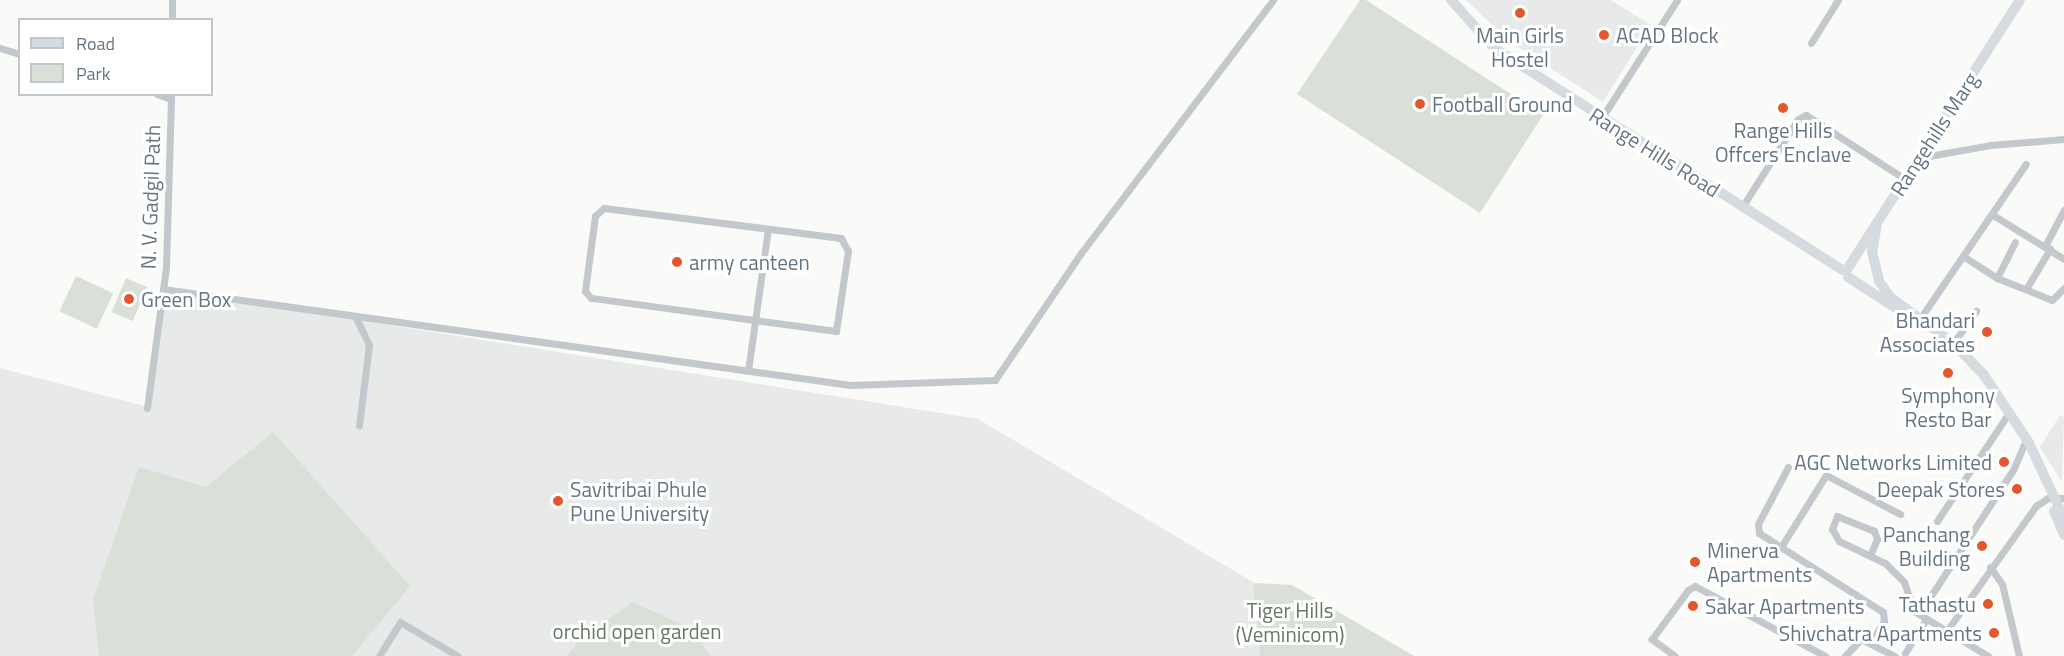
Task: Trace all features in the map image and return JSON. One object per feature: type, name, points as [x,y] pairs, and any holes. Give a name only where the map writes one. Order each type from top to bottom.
[{"type":"main road","name":"Range Hills Road","points":[[1451,0],[1494,48],[1601,119],[1890,297],[1919,320]]},
{"type":"main road","name":"Rangehills Marg","points":[[1847,272],[2020,0]]},
{"type":"main road","points":[[1876,224],[1872,259],[1879,281],[1890,297]]},
{"type":"main road","points":[[1847,272],[1901,311],[1919,320],[1951,346],[1997,393],[2029,443],[2064,518]]},
{"type":"main road","points":[[1951,346],[1993,396],[2024,444],[2056,498],[2064,535]]},
{"type":"street","points":[[172,0],[172,18]]},
{"type":"street","points":[[163,289],[850,385],[995,380],[1081,252],[1273,0]]},
{"type":"street","points":[[1601,119],[1677,0]]},
{"type":"street","points":[[1811,43],[1838,0]]},
{"type":"street","points":[[0,48],[18,53]]},
{"type":"street","name":"N. V. Gadgil Path","points":[[147,408],[163,289],[171,97]]},
{"type":"street","points":[[1742,207],[1798,119],[1806,115],[1905,179]]},
{"type":"street","points":[[1918,158],[2000,144],[2064,139]]},
{"type":"street","points":[[1919,320],[2026,164]]},
{"type":"street","points":[[604,208],[768,229],[841,238],[848,251],[836,331],[591,298],[585,291],[595,216],[604,208]]},
{"type":"street","points":[[2026,290],[2064,210]]},
{"type":"street","points":[[1993,215],[2064,259]]},
{"type":"street","points":[[748,370],[768,229]]},
{"type":"street","points":[[1996,278],[2015,242]]},
{"type":"street","points":[[1963,256],[1996,278],[2052,300],[2064,288]]},
{"type":"street","points":[[1951,346],[1976,310]]},
{"type":"street","points":[[355,315],[369,345],[359,425]]},
{"type":"street","points":[[1937,521],[2006,417]]},
{"type":"street","points":[[1919,614],[2014,468],[2024,444]]},
{"type":"street","points":[[1788,467],[1757,527],[1760,535],[1883,612],[1884,621],[1871,642]]},
{"type":"street","points":[[1781,548],[1826,475],[1899,514]]},
{"type":"street","points":[[1946,632],[1990,567],[2036,506],[2056,498]]},
{"type":"street","points":[[1870,555],[1877,539],[1874,531],[1837,516],[1833,522],[1834,536],[1885,563],[1904,582],[1919,614],[1988,656]]},
{"type":"street","points":[[1990,567],[2002,584],[2019,656]]},
{"type":"street","points":[[1675,656],[1652,639],[1688,590],[1695,586],[1825,656]]},
{"type":"street","points":[[1905,653],[1926,619]]},
{"type":"street","points":[[379,656],[400,622],[458,656]]},
{"type":"street","points":[[1845,656],[1861,639],[1895,656]]},
{"type":"shaded area","points":[[1466,0],[1611,0],[1651,25],[1603,102],[1510,42]]},
{"type":"shaded area","name":"Savitribai Phule Pune University","points":[[163,289],[978,419],[1253,582],[1260,656],[0,656],[0,368],[148,407]]},
{"type":"shaded area","points":[[2060,415],[2064,417],[2062,482],[2040,447]]},
{"type":"green space","name":"Football Ground","points":[[1360,0],[1366,0],[1543,115],[1480,213],[1297,94]]},
{"type":"green space","points":[[76,276],[113,293],[97,329],[60,311]]},
{"type":"green space","name":"Green Box","points":[[126,278],[147,287],[133,321],[112,312]]},
{"type":"green space","points":[[273,432],[410,586],[352,656],[99,656],[93,600],[139,467],[206,487]]},
{"type":"green space","name":"Tiger Hills (Veminicom)","points":[[1253,583],[1292,585],[1414,656],[1260,656]]},
{"type":"green space","name":"orchid open garden","points":[[633,602],[691,629],[711,656],[567,656],[582,637]]},
{"type":"place","name":"Main Girls Hostel","points":[[1520,13]]},
{"type":"place","name":"ACAD Block","points":[[1604,35]]},
{"type":"place","name":"Football Ground","points":[[1420,104]]},
{"type":"place","name":"Range Hills Offcers Enclave","points":[[1783,108]]},
{"type":"place","name":"army canteen","points":[[677,262]]},
{"type":"place","name":"Green Box","points":[[129,299]]},
{"type":"place","name":"Bhandari Associates","points":[[1987,332]]},
{"type":"place","name":"Symphony Resto Bar","points":[[1948,373]]},
{"type":"place","name":"AGC Networks Limited","points":[[2004,462]]},
{"type":"place","name":"Deepak Stores","points":[[2017,489]]},
{"type":"place","name":"Savitribai Phule Pune University","points":[[558,501]]},
{"type":"place","name":"Panchang Building","points":[[1982,546]]},
{"type":"place","name":"Minerva Apartments","points":[[1695,562]]},
{"type":"place","name":"Tathastu","points":[[1988,604]]},
{"type":"place","name":"Sakar Apartments","points":[[1693,606]]},
{"type":"place","name":"Shivchatra Apartments","points":[[1994,633]]}]
